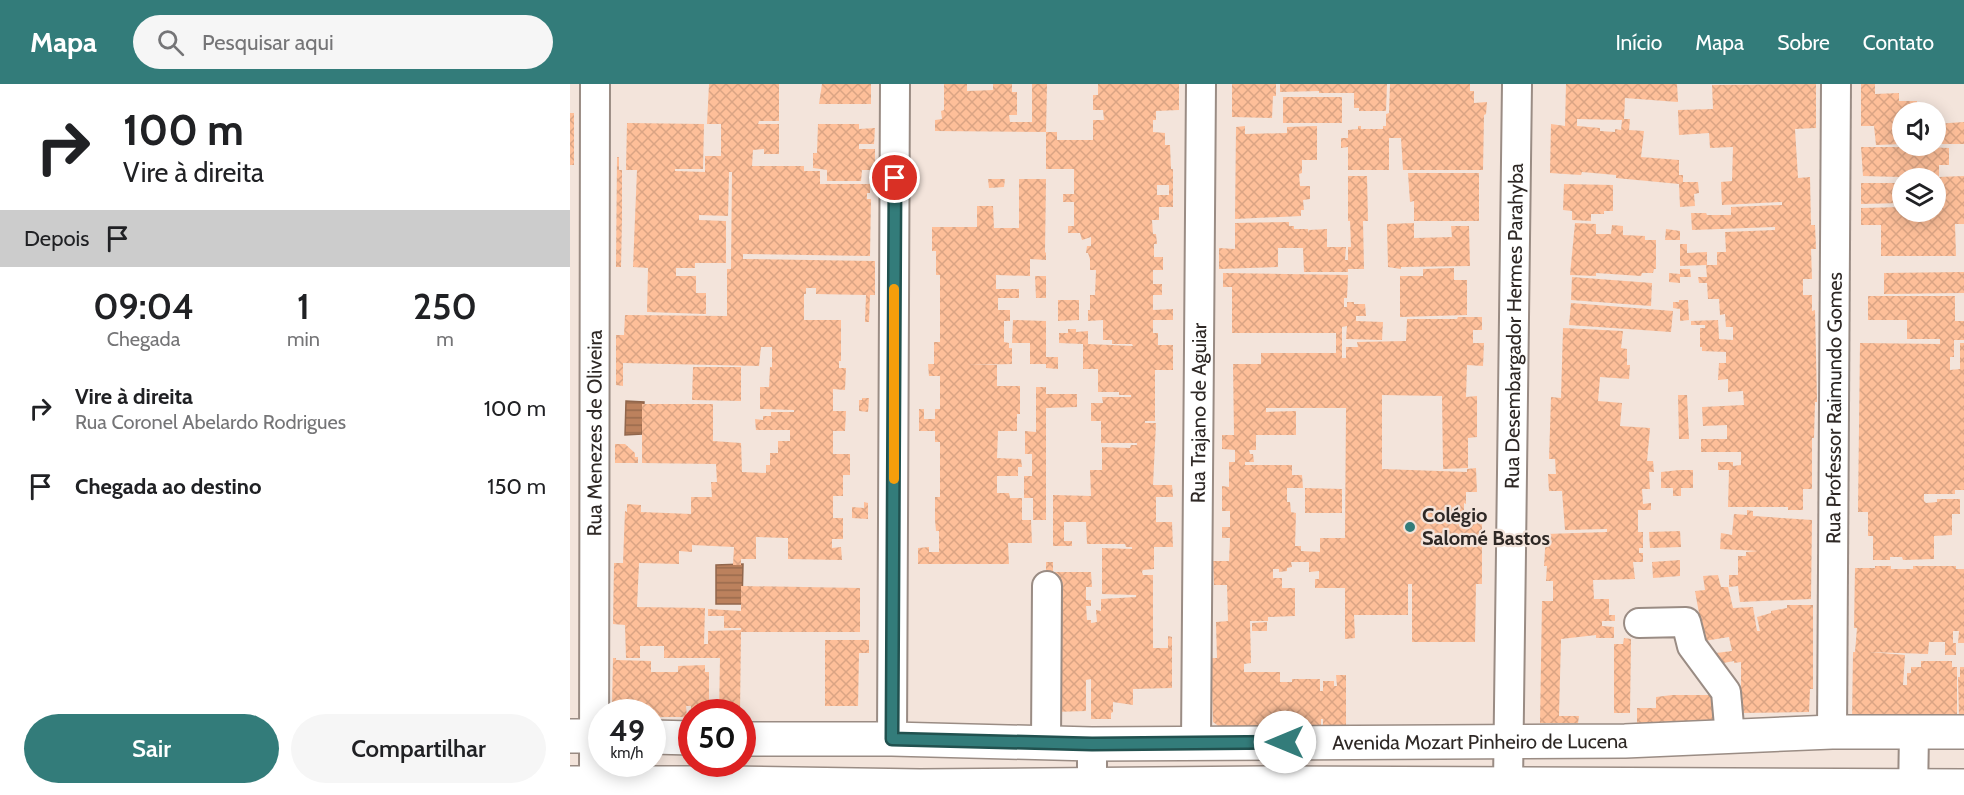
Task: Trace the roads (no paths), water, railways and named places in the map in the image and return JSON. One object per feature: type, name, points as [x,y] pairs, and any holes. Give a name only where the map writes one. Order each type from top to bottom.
[{"type":"main road","name":"Avenida Mozart Pinheiro de Lucena","points":[[756,739],[892,739],[1092,744],[1625,741],[1832,732],[1964,732]]},
{"type":"main road","points":[[582,783],[729,780],[920,790],[1266,789],[1508,784],[1913,790],[1964,786]]},
{"type":"street","name":"Rua Menezes de Oliveira","points":[[589,699],[582,208],[594,84]]},
{"type":"street","points":[[892,739],[895,84]]},
{"type":"street","name":"Rua Trajano de Aguiar","points":[[1196,743],[1201,84]]},
{"type":"street","name":"Rua Desembargador Hermes Parahyba","points":[[1508,784],[1517,84]]},
{"type":"street","name":"Rua Professor Raimundo Gomes","points":[[1832,732],[1836,84]]},
{"type":"street","points":[[1046,742],[1047,586]]},
{"type":"street","points":[[1640,623],[1686,622],[1692,646],[1726,692],[1730,736]]},
{"type":"street","points":[[1913,790],[1914,733]]},
{"type":"street","name":"Rua Menezes de Oliveira","points":[[582,783],[588,743]]},
{"type":"street","points":[[1092,744],[1092,790]]},
{"type":"place","name":"Colégio Salomé Bastos","points":[[1410,527]]}]
